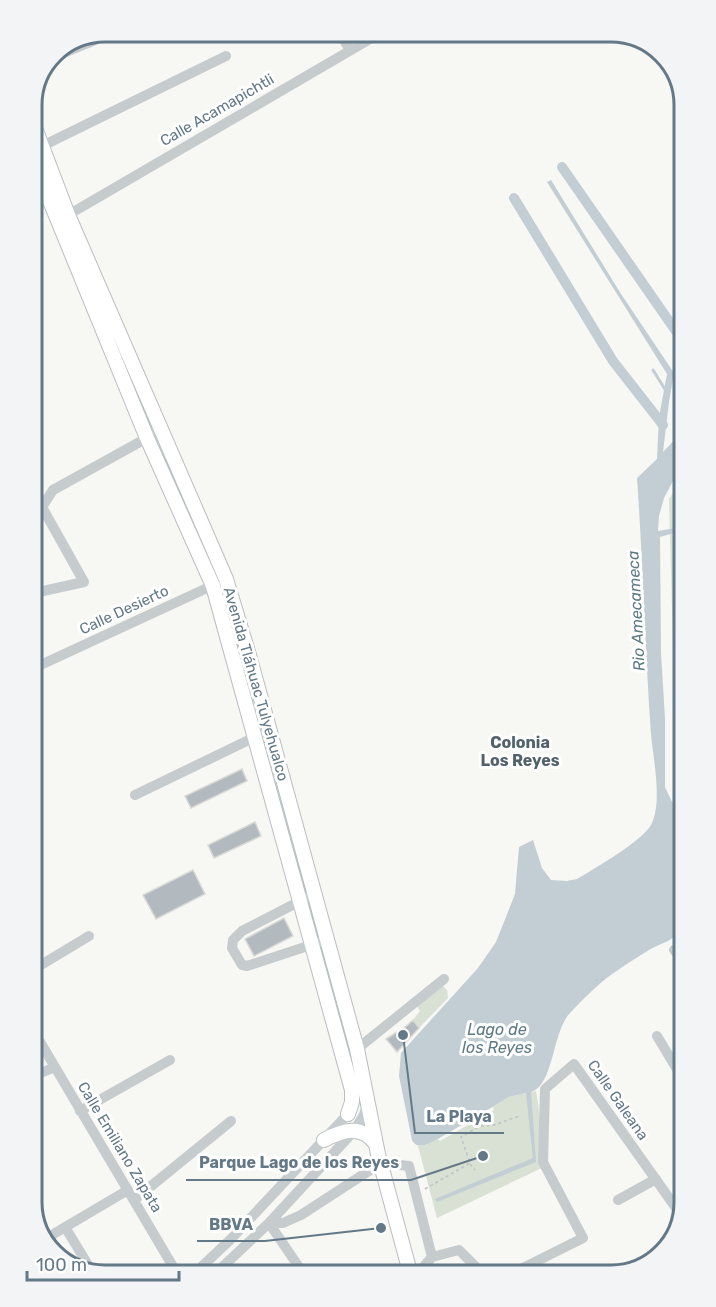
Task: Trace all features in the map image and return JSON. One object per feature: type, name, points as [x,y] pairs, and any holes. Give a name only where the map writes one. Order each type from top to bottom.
[{"type":"main road","name":"Avenida Tláhuac Tulyehualco","points":[[42,159],[68,216],[112,334],[147,438],[170,486],[202,540]]},
{"type":"main road","name":"Avenida Tláhuac Tulyehualco","points":[[42,179],[112,334],[183,480],[202,540],[249,655],[357,1049],[376,1144],[408,1265]]},
{"type":"main road","points":[[170,486],[183,480]]},
{"type":"main road","name":"Avenida Tláhuac Tulyehualco","points":[[220,582],[234,659],[352,1090],[352,1102],[348,1114]]},
{"type":"main road","points":[[234,659],[249,655]]},
{"type":"main road","points":[[255,737],[270,731]]},
{"type":"main road","points":[[324,1140],[335,1134],[354,1131],[370,1136],[376,1144]]},
{"type":"street","points":[[345,42],[350,50]]},
{"type":"street","name":"Calle Acamapichtli","points":[[68,216],[364,42]]},
{"type":"street","points":[[42,146],[225,56]]},
{"type":"street","points":[[42,504],[53,490],[147,438]]},
{"type":"street","points":[[42,515],[84,582],[42,591]]},
{"type":"street","name":"Calle Desierto","points":[[42,664],[220,582]]},
{"type":"street","points":[[135,795],[255,737]]},
{"type":"street","points":[[314,895],[242,931],[233,940],[232,948],[242,965],[247,966],[326,940]]},
{"type":"street","points":[[42,964],[88,936]]},
{"type":"street","points":[[357,1049],[444,979]]},
{"type":"street","points":[[657,1036],[674,1064]]},
{"type":"street","name":"Calle Emiliano Zapata","points":[[42,1045],[172,1265]]},
{"type":"street","points":[[80,1112],[170,1060]]},
{"type":"street","name":"Calle Galeana","points":[[529,1265],[583,1238],[543,1162],[545,1089],[574,1064],[656,1179],[674,1200]]},
{"type":"street","points":[[42,1072],[55,1067]]},
{"type":"street","points":[[225,1265],[269,1223],[354,1131],[364,1115],[368,1102]]},
{"type":"street","points":[[204,1265],[231,1239],[348,1114]]},
{"type":"street","points":[[52,1235],[131,1195],[231,1121]]},
{"type":"street","points":[[269,1223],[283,1224],[381,1163],[409,1166],[432,1257]]},
{"type":"street","points":[[618,1200],[656,1179]]},
{"type":"street","points":[[300,1190],[303,1198],[315,1205]]},
{"type":"street","points":[[269,1223],[298,1265]]},
{"type":"street","points":[[65,1227],[87,1262]]},
{"type":"street","points":[[425,1265],[432,1257],[459,1250],[474,1265]]},
{"type":"path","points":[[595,980],[605,979]]},
{"type":"path","points":[[475,1170],[460,1137],[480,1126],[494,1125],[519,1116]]},
{"type":"path","points":[[416,1194],[470,1163]]},
{"type":"shaded area","points":[[674,492],[674,683],[669,499]]},
{"type":"shaded area","points":[[443,986],[447,990],[448,998],[419,1028],[413,1020],[420,1011],[417,1006]]},
{"type":"shaded area","points":[[536,1091],[548,1165],[437,1218],[418,1146],[438,1139],[509,1097]]},
{"type":"water","name":"Lago de los Reyes","points":[[551,180],[621,294],[674,373],[663,452],[674,440],[674,479],[664,498],[658,531],[674,528],[674,533],[660,537],[665,787],[674,803],[674,937],[645,952],[605,979],[581,1001],[564,1022],[549,1069],[539,1087],[531,1092],[536,1162],[437,1202],[435,1199],[533,1158],[526,1093],[509,1097],[438,1139],[420,1146],[412,1140],[399,1076],[401,1053],[478,968],[496,942],[515,894],[519,847],[533,840],[542,868],[551,880],[577,879],[638,839],[646,832],[655,816],[657,793],[651,734],[637,478],[657,459],[659,417],[667,374],[547,182]]},
{"type":"pier","points":[[493,1107],[494,1110],[440,1141],[438,1139]]},
{"type":"building","points":[[242,769],[247,781],[191,808],[185,796]]},
{"type":"building","points":[[255,822],[261,836],[214,858],[208,845]]},
{"type":"building","points":[[193,870],[205,894],[156,919],[143,895]]},
{"type":"building","points":[[284,918],[293,936],[254,956],[245,939]]},
{"type":"building","points":[[413,1020],[419,1028],[397,1052],[386,1039],[401,1031]]},
{"type":"waterway","points":[[562,167],[674,328]]},
{"type":"waterway","points":[[514,198],[613,361],[663,425]]},
{"type":"waterway","points":[[653,370],[666,391]]},
{"type":"place","name":"La Playa","points":[[403,1035]]},
{"type":"place","name":"Parque Lago de los Reyes","points":[[483,1156]]},
{"type":"place","name":"BBVA","points":[[381,1228]]},
{"type":"district","name":"Colonia Los Reyes","points":[[520,751]]},
{"type":"water label","name":"Rio Amecameca","points":[[636,611]]}]
